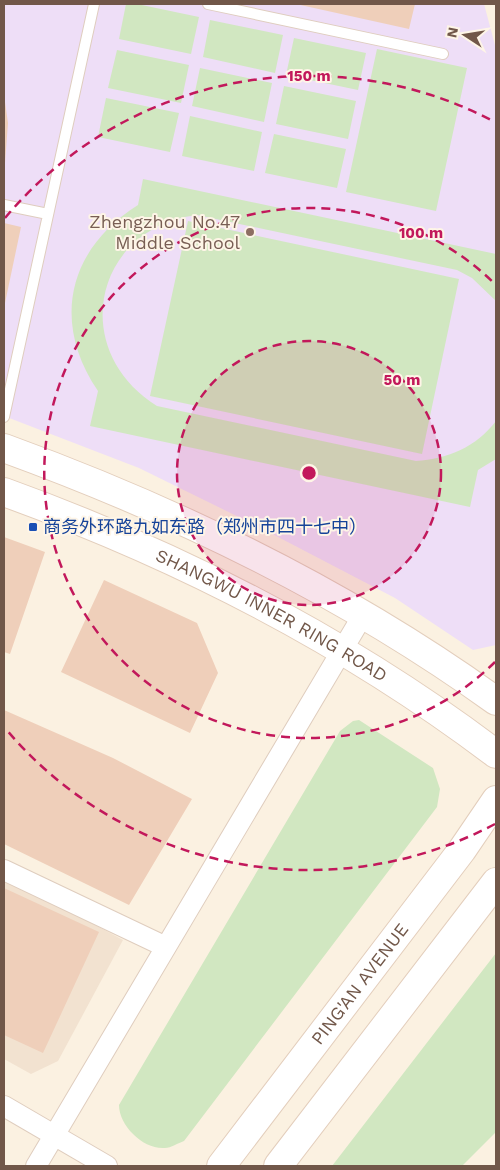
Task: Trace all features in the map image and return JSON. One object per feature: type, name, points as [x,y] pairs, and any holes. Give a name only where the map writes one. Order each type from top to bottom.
[{"type":"street","points":[[4,448],[165,512],[363,615],[438,659],[496,701]]},
{"type":"street","name":"SHANGWU INNER RING ROAD","points":[[4,492],[148,550],[342,651],[415,694],[496,754]]},
{"type":"street","points":[[36,1166],[363,615]]},
{"type":"street","name":"PING'AN AVENUE","points":[[221,1166],[462,850],[496,800]]},
{"type":"street","points":[[4,870],[166,946]]},
{"type":"street","points":[[278,1166],[496,882]]},
{"type":"street","points":[[4,1106],[107,1166]]},
{"type":"lane","points":[[4,417],[94,4]]},
{"type":"lane","points":[[208,4],[443,54]]},
{"type":"lane","points":[[4,204],[48,214]]},
{"type":"shaded area","name":"Zhengzhou No.47 Middle School","points":[[4,4],[484,4],[496,49],[496,645],[473,650],[395,598],[257,526],[139,468],[4,416]]},
{"type":"shaded area","points":[[4,879],[62,907],[123,940],[58,1061],[31,1074],[4,1059]]},
{"type":"green space","points":[[126,4],[137,4],[199,17],[191,54],[119,39]]},
{"type":"green space","points":[[210,20],[283,35],[275,73],[203,57]]},
{"type":"green space","points":[[294,38],[366,53],[358,90],[286,75]]},
{"type":"green space","points":[[377,49],[467,68],[436,211],[346,192]]},
{"type":"green space","points":[[117,50],[189,65],[181,103],[108,88]]},
{"type":"green space","points":[[200,68],[272,83],[264,122],[192,106]]},
{"type":"green space","points":[[284,86],[356,101],[348,139],[276,124]]},
{"type":"green space","points":[[106,98],[179,113],[170,152],[98,137]]},
{"type":"green space","points":[[190,116],[262,132],[254,171],[182,156]]},
{"type":"green space","points":[[274,134],[346,149],[337,188],[265,173]]},
{"type":"green space","points":[[143,179],[496,254],[496,301],[472,278],[457,270],[197,215],[162,225],[134,243],[115,267],[105,295],[103,325],[111,355],[129,383],[157,406],[416,461],[439,458],[470,445],[480,438],[496,421],[496,459],[478,470],[470,507],[90,426],[98,391],[83,365],[75,339],[72,313],[74,289],[82,265],[96,243],[114,223],[138,205]]},
{"type":"green space","points":[[188,221],[459,279],[422,454],[150,396]]},
{"type":"green space","points":[[359,720],[433,768],[440,789],[437,807],[184,1141],[167,1148],[157,1148],[141,1141],[123,1121],[119,1105],[340,731],[353,721]]},
{"type":"green space","points":[[496,953],[496,1132],[462,1166],[332,1166]]},
{"type":"building","points":[[296,4],[415,4],[409,29]]},
{"type":"building","points":[[4,95],[8,123],[5,163],[4,163]]},
{"type":"building","points":[[4,223],[21,227],[5,303],[4,303]]},
{"type":"building","points":[[4,537],[45,552],[10,654],[4,652]]},
{"type":"building","points":[[104,580],[197,623],[218,673],[190,733],[61,672]]},
{"type":"building","points":[[4,710],[113,758],[192,799],[129,905],[4,844]]},
{"type":"building","points":[[4,888],[99,932],[43,1053],[4,1035]]},
{"type":"place","name":"Zhengzhou No.47 Middle School","points":[[250,232]]},
{"type":"place","name":"商务外环路九如东路（郑州市四十七中）","points":[[33,527]]}]
